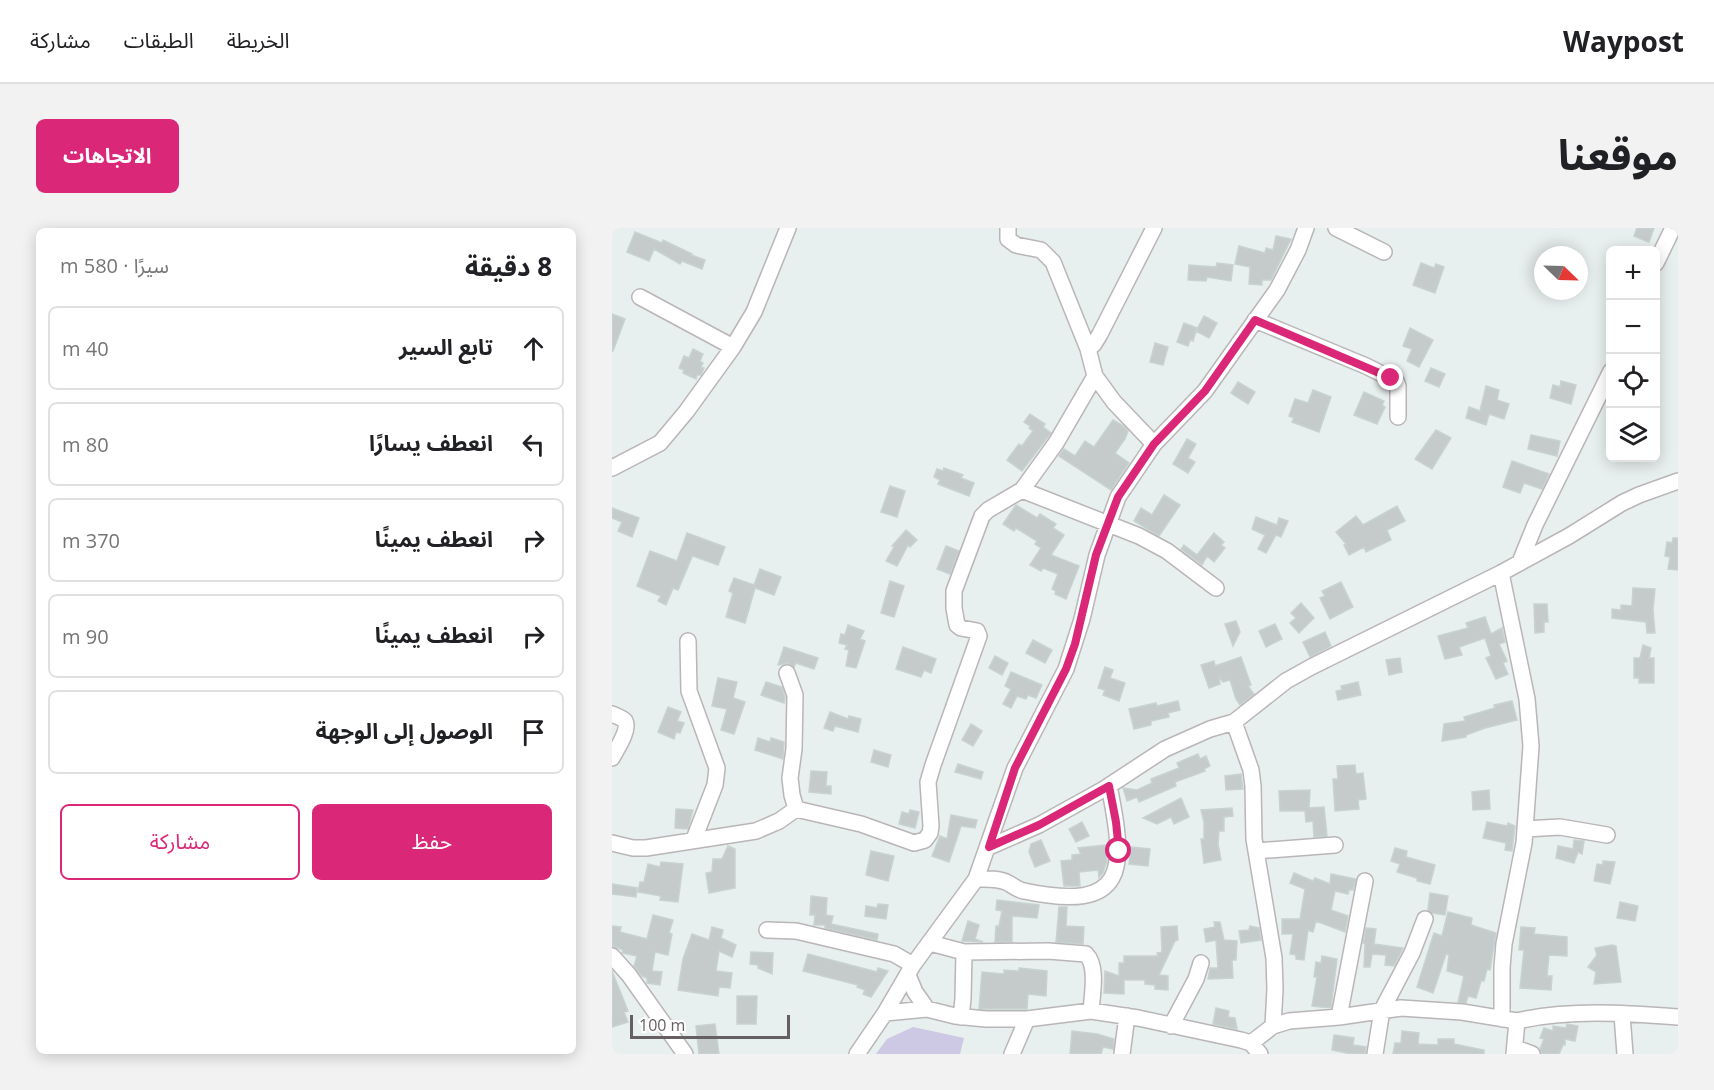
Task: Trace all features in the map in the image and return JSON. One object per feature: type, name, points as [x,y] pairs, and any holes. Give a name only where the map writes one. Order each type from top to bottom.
[{"type":"street","points":[[612,468],[660,443],[673,430],[733,347],[754,312],[788,228]]},
{"type":"street","points":[[1008,228],[1010,241],[1016,245],[1041,250],[1053,262],[1088,349],[1095,376],[1114,402],[1154,444]]},
{"type":"street","points":[[1088,349],[1100,334],[1154,228]]},
{"type":"street","points":[[857,1054],[885,1013],[910,970],[976,879],[1015,768],[1066,669],[1075,644],[1096,555],[1118,497],[1128,479],[1154,444],[1205,391],[1277,290],[1306,228]]},
{"type":"street","points":[[1336,228],[1384,252]]},
{"type":"street","points":[[1660,255],[1673,228]]},
{"type":"street","points":[[640,297],[733,347]]},
{"type":"street","points":[[1255,320],[1366,366],[1396,381],[1398,417]]},
{"type":"street","points":[[612,843],[633,848],[756,831],[769,827],[796,809],[861,824],[914,843],[921,842],[927,837],[931,819],[928,782],[979,636],[977,631],[957,625],[954,591],[982,516],[993,506],[1022,490],[1056,443],[1095,376]]},
{"type":"street","points":[[1520,562],[1535,525],[1606,381]]},
{"type":"street","points":[[989,847],[1039,825],[1109,786],[1165,749],[1191,736],[1234,722],[1286,681],[1311,667],[1501,573],[1569,536],[1622,503],[1678,481]]},
{"type":"street","points":[[1022,490],[1139,536],[1167,551],[1216,588]]},
{"type":"street","points":[[1501,573],[1517,645],[1531,746],[1521,863],[1504,944],[1502,967],[1515,1051],[1532,1054]]},
{"type":"street","points":[[688,640],[688,691],[717,768],[715,785],[694,839]]},
{"type":"street","points":[[787,673],[795,695],[794,749],[790,778],[796,809]]},
{"type":"street","points":[[612,714],[626,723],[622,739],[612,758]]},
{"type":"street","points":[[1234,722],[1251,770],[1256,851],[1274,958],[1273,1026]]},
{"type":"street","points":[[976,879],[994,879],[1008,883],[1022,891],[1065,897],[1091,894],[1107,885],[1116,871],[1119,851],[1109,786]]},
{"type":"street","points":[[1525,830],[1560,827],[1607,835]]},
{"type":"street","points":[[1256,851],[1335,845]]},
{"type":"street","points":[[1340,1017],[1365,881]]},
{"type":"street","points":[[1375,1054],[1382,1010],[1412,952],[1425,919]]},
{"type":"street","points":[[767,930],[796,931],[894,954],[910,970],[915,992],[927,1009]]},
{"type":"street","points":[[930,943],[964,952],[1039,951],[1086,954],[1090,959],[1093,979],[1091,1011]]},
{"type":"street","points":[[961,1017],[964,952]]},
{"type":"street","points":[[612,956],[629,975],[685,1054]]},
{"type":"street","points":[[1170,1026],[1196,979],[1201,963]]},
{"type":"street","points":[[885,1013],[927,1009],[961,1017],[1027,1018],[1091,1011],[1127,1016],[1255,1049],[1273,1026],[1289,1021],[1340,1017],[1382,1010],[1423,1008],[1509,1020],[1563,1014],[1678,1017]]},
{"type":"street","points":[[1622,1015],[1625,1054]]},
{"type":"street","points":[[1122,1054],[1127,1016]]},
{"type":"street","points":[[1012,1054],[1027,1018]]},
{"type":"shaded area","points":[[913,1027],[964,1038],[960,1054],[876,1054],[887,1039]]},
{"type":"building","points":[[1637,228],[1654,228],[1649,242],[1634,236]]},
{"type":"building","points":[[635,232],[662,243],[663,240],[705,260],[702,269],[682,261],[680,264],[654,249],[649,261],[627,252]]},
{"type":"building","points":[[1276,236],[1291,239],[1271,280],[1262,280],[1262,285],[1249,284],[1250,267],[1235,264],[1239,246],[1265,253],[1266,248],[1273,250]]},
{"type":"building","points":[[1217,263],[1233,265],[1231,281],[1207,277],[1206,281],[1188,280],[1189,265],[1216,267]]},
{"type":"building","points":[[1421,263],[1434,268],[1436,264],[1444,267],[1435,293],[1413,285]]},
{"type":"building","points":[[612,314],[625,319],[613,351],[612,351]]},
{"type":"building","points":[[1204,316],[1217,323],[1209,338],[1196,331]]},
{"type":"building","points":[[1184,323],[1197,328],[1193,341],[1190,340],[1188,346],[1177,342]]},
{"type":"building","points":[[1410,328],[1433,340],[1419,367],[1407,361],[1412,349],[1403,346]]},
{"type":"building","points":[[1155,343],[1168,347],[1163,365],[1150,362]]},
{"type":"building","points":[[693,349],[703,354],[700,361],[703,363],[701,367],[704,368],[696,379],[683,373],[684,370],[679,368],[684,356],[689,358]]},
{"type":"building","points":[[1431,368],[1445,374],[1439,387],[1425,381]]},
{"type":"building","points":[[1561,381],[1576,385],[1571,404],[1550,398],[1553,385],[1560,387]]},
{"type":"building","points":[[1238,382],[1255,392],[1248,404],[1231,393]]},
{"type":"building","points":[[1486,386],[1499,390],[1497,400],[1509,404],[1504,419],[1489,414],[1486,425],[1466,418],[1469,407],[1480,411]]},
{"type":"building","points":[[1313,390],[1331,397],[1319,432],[1292,422],[1294,418],[1289,416],[1295,399],[1308,403]]},
{"type":"building","points":[[1364,392],[1384,401],[1382,405],[1385,407],[1377,424],[1354,415]]},
{"type":"building","points":[[1030,414],[1045,424],[1043,427],[1051,433],[1022,471],[1007,460],[1019,444],[1022,446],[1033,431],[1024,422]]},
{"type":"building","points":[[1113,420],[1128,431],[1115,453],[1129,463],[1111,490],[1059,456],[1064,449],[1075,456],[1085,441],[1094,447]]},
{"type":"building","points":[[1436,430],[1451,438],[1432,469],[1415,459]]},
{"type":"building","points":[[1531,435],[1560,441],[1557,456],[1528,449]]},
{"type":"building","points":[[1187,439],[1196,444],[1188,458],[1195,462],[1188,473],[1173,464]]},
{"type":"building","points":[[1512,461],[1549,474],[1542,489],[1524,483],[1520,493],[1503,487]]},
{"type":"building","points":[[944,468],[963,475],[961,478],[974,483],[969,496],[938,484],[940,480],[934,477],[937,469],[943,471]]},
{"type":"building","points":[[890,486],[905,491],[897,517],[881,512]]},
{"type":"building","points":[[1164,495],[1180,505],[1159,536],[1134,521],[1141,508],[1152,515]]},
{"type":"building","points":[[1016,505],[1037,518],[1040,514],[1056,524],[1053,528],[1064,535],[1051,555],[1079,566],[1066,599],[1055,594],[1056,591],[1052,589],[1058,574],[1043,568],[1041,571],[1030,565],[1041,548],[1035,544],[1037,541],[1016,528],[1014,531],[1003,524]]},
{"type":"building","points":[[1397,506],[1405,521],[1387,530],[1391,540],[1366,552],[1364,547],[1349,555],[1344,545],[1346,544],[1336,532],[1356,516],[1363,525]]},
{"type":"building","points":[[612,508],[639,518],[632,537],[618,531],[622,522],[612,518]]},
{"type":"building","points":[[1256,517],[1277,525],[1279,518],[1288,521],[1281,537],[1276,535],[1266,553],[1258,549],[1265,535],[1252,529]]},
{"type":"building","points":[[906,530],[917,540],[910,547],[908,545],[897,566],[886,561],[894,547],[892,546]]},
{"type":"building","points":[[687,533],[725,547],[718,565],[693,556],[678,590],[673,588],[666,605],[658,601],[661,596],[637,586],[650,551],[677,561]]},
{"type":"building","points":[[1214,533],[1224,542],[1221,545],[1225,548],[1214,562],[1207,556],[1202,565],[1181,549],[1184,545],[1197,555]]},
{"type":"building","points":[[1673,538],[1678,538],[1678,570],[1668,569],[1670,557],[1665,556],[1667,542],[1672,543]]},
{"type":"building","points":[[946,546],[959,551],[950,574],[937,569]]},
{"type":"building","points":[[760,569],[781,577],[774,595],[755,588],[745,623],[726,617],[733,593],[729,591],[734,578],[754,585]]},
{"type":"building","points":[[890,581],[904,586],[894,617],[881,613]]},
{"type":"building","points":[[1341,582],[1353,607],[1330,619],[1320,598],[1325,596],[1322,591]]},
{"type":"building","points":[[1633,588],[1655,589],[1653,610],[1655,633],[1647,633],[1646,622],[1612,618],[1612,609],[1621,610],[1621,605],[1632,606]]},
{"type":"building","points":[[1301,603],[1314,618],[1299,633],[1290,623],[1296,618],[1291,613]]},
{"type":"building","points":[[1534,604],[1547,604],[1548,622],[1544,622],[1544,632],[1535,633]]},
{"type":"building","points":[[1485,617],[1491,634],[1502,628],[1505,642],[1499,644],[1507,661],[1503,663],[1508,674],[1496,679],[1486,658],[1491,656],[1485,638],[1459,647],[1462,655],[1445,659],[1438,636],[1468,628],[1466,623]]},
{"type":"building","points":[[1236,621],[1240,632],[1233,646],[1225,624]]},
{"type":"building","points":[[1275,624],[1282,639],[1266,647],[1259,631]]},
{"type":"building","points":[[848,625],[864,631],[860,639],[865,641],[856,668],[846,666],[849,650],[845,649],[847,645],[839,643],[841,634],[845,635]]},
{"type":"building","points":[[1325,632],[1331,646],[1310,657],[1303,642]]},
{"type":"building","points":[[1033,640],[1052,650],[1045,663],[1026,653]]},
{"type":"building","points":[[1643,645],[1651,648],[1649,658],[1654,658],[1654,683],[1639,683],[1639,678],[1634,678],[1634,658],[1640,658]]},
{"type":"building","points":[[784,647],[818,658],[814,669],[796,663],[794,667],[788,663],[778,665]]},
{"type":"building","points":[[903,647],[936,659],[931,673],[924,670],[921,677],[896,669]]},
{"type":"building","points":[[995,656],[1008,663],[1002,675],[989,668]]},
{"type":"building","points":[[1241,657],[1251,685],[1248,686],[1254,694],[1240,705],[1230,680],[1223,682],[1219,677],[1220,684],[1209,688],[1201,665],[1214,661],[1215,666]]},
{"type":"building","points":[[1400,658],[1402,672],[1389,675],[1386,660]]},
{"type":"building","points":[[1105,667],[1113,670],[1110,678],[1125,683],[1119,701],[1103,695],[1105,690],[1098,688]]},
{"type":"building","points":[[1011,672],[1042,685],[1036,698],[1028,695],[1026,699],[1017,696],[1011,708],[1003,704],[1011,689],[1005,686]]},
{"type":"building","points":[[718,678],[737,682],[733,698],[745,702],[734,734],[721,730],[727,709],[712,706]]},
{"type":"building","points":[[766,682],[782,687],[784,703],[761,695]]},
{"type":"building","points":[[1358,682],[1361,695],[1338,700],[1336,691],[1342,690],[1341,686]]},
{"type":"building","points":[[1178,701],[1180,710],[1168,713],[1169,717],[1151,721],[1151,725],[1134,729],[1129,709]]},
{"type":"building","points":[[1512,701],[1517,720],[1485,728],[1466,735],[1466,737],[1442,741],[1444,724],[1465,721],[1464,717],[1495,708],[1494,705]]},
{"type":"building","points":[[668,707],[681,712],[677,721],[684,723],[680,733],[676,732],[674,739],[658,732]]},
{"type":"building","points":[[830,712],[848,719],[849,716],[861,719],[858,732],[835,726],[833,731],[824,728]]},
{"type":"building","points":[[971,724],[982,731],[973,746],[962,740]]},
{"type":"building","points":[[758,738],[770,742],[771,738],[784,742],[783,759],[755,750]]},
{"type":"building","points":[[874,750],[891,755],[888,767],[871,762]]},
{"type":"building","points":[[1198,754],[1200,759],[1206,756],[1210,766],[1204,769],[1205,771],[1175,782],[1176,786],[1139,802],[1137,797],[1127,801],[1123,788],[1137,790],[1152,783],[1151,779],[1179,768],[1177,763]]},
{"type":"building","points":[[958,764],[983,772],[981,779],[955,772]]},
{"type":"building","points":[[1355,765],[1356,774],[1363,773],[1366,799],[1358,800],[1359,809],[1335,811],[1333,779],[1338,779],[1337,766]]},
{"type":"building","points":[[811,771],[827,772],[826,786],[831,786],[831,794],[809,792]]},
{"type":"building","points":[[1241,774],[1243,789],[1226,790],[1225,776]]},
{"type":"building","points":[[1310,790],[1309,808],[1324,807],[1327,836],[1314,837],[1313,821],[1306,822],[1305,811],[1280,811],[1279,791]]},
{"type":"building","points":[[1489,790],[1490,809],[1473,810],[1472,792]]},
{"type":"building","points":[[1181,798],[1189,817],[1174,824],[1171,817],[1157,824],[1143,818]]},
{"type":"building","points":[[1232,808],[1233,816],[1224,817],[1224,831],[1219,831],[1218,844],[1221,860],[1204,863],[1201,839],[1204,839],[1204,822],[1201,810]]},
{"type":"building","points":[[676,809],[693,810],[688,829],[675,828]]},
{"type":"building","points":[[910,810],[919,812],[915,828],[899,824],[902,812],[909,814]]},
{"type":"building","points":[[951,815],[977,820],[975,828],[961,826],[949,862],[932,856],[940,836],[947,839]]},
{"type":"building","points":[[1082,822],[1089,836],[1076,842],[1069,829]]},
{"type":"building","points":[[1487,822],[1507,826],[1508,823],[1515,826],[1512,851],[1505,850],[1506,843],[1483,838]]},
{"type":"building","points":[[1041,840],[1050,861],[1035,867],[1029,852],[1031,844]]},
{"type":"building","points":[[1574,840],[1584,841],[1582,854],[1578,852],[1574,863],[1556,858],[1558,846],[1573,849]]},
{"type":"building","points":[[1105,845],[1107,861],[1099,878],[1098,870],[1079,872],[1080,886],[1064,886],[1061,861],[1072,860],[1072,855],[1081,854],[1078,848]]},
{"type":"building","points":[[728,846],[735,849],[735,888],[709,893],[706,873],[712,872],[713,859],[722,859]]},
{"type":"building","points":[[1131,847],[1150,849],[1148,866],[1129,864]]},
{"type":"building","points":[[1395,848],[1407,851],[1406,857],[1435,865],[1430,884],[1397,872],[1400,864],[1391,861]]},
{"type":"building","points":[[871,851],[894,856],[888,881],[866,875]]},
{"type":"building","points":[[1603,861],[1615,862],[1610,884],[1594,881],[1597,864],[1603,865]]},
{"type":"building","points":[[661,862],[683,864],[678,902],[660,900],[661,896],[638,892],[640,882],[644,882],[648,864],[660,867]]},
{"type":"building","points":[[1294,873],[1313,881],[1315,878],[1330,884],[1331,874],[1356,879],[1353,890],[1349,890],[1348,894],[1335,891],[1331,910],[1348,916],[1345,932],[1316,921],[1313,932],[1308,930],[1304,960],[1296,959],[1296,955],[1290,954],[1293,934],[1282,934],[1282,919],[1300,919],[1305,889],[1290,883]]},
{"type":"building","points":[[612,884],[637,888],[636,897],[612,894]]},
{"type":"building","points":[[1430,893],[1448,896],[1445,915],[1428,910]]},
{"type":"building","points":[[811,896],[827,898],[826,915],[833,916],[831,924],[878,934],[877,940],[825,928],[825,925],[814,925],[815,915],[810,915]]},
{"type":"building","points":[[997,900],[1039,905],[1037,918],[1012,916],[1012,942],[995,942],[996,926],[999,926],[1002,911],[996,910]]},
{"type":"building","points":[[1620,902],[1638,906],[1635,921],[1617,918]]},
{"type":"building","points":[[878,904],[888,905],[886,919],[865,916],[866,906],[877,908]]},
{"type":"building","points":[[1059,907],[1067,907],[1066,926],[1084,927],[1083,944],[1056,942]]},
{"type":"building","points":[[1448,912],[1472,918],[1471,925],[1496,933],[1490,970],[1487,969],[1484,981],[1481,981],[1476,998],[1468,996],[1466,1003],[1458,1002],[1464,976],[1447,971],[1449,955],[1446,954],[1433,993],[1417,987],[1434,933],[1442,936]]},
{"type":"building","points":[[653,915],[673,920],[669,933],[672,934],[668,955],[655,952],[652,971],[662,972],[660,985],[647,983],[647,978],[642,976],[634,966],[637,956],[622,953],[623,950],[612,946],[612,926],[621,927],[620,932],[647,939]]},
{"type":"building","points":[[968,921],[979,925],[975,939],[983,942],[962,941]]},
{"type":"building","points":[[1214,922],[1220,922],[1224,940],[1237,941],[1236,960],[1232,960],[1233,978],[1208,979],[1210,968],[1218,968],[1216,940],[1206,942],[1204,929],[1215,927]]},
{"type":"building","points":[[1177,926],[1178,940],[1175,941],[1159,975],[1168,976],[1168,990],[1155,989],[1155,985],[1145,984],[1145,980],[1124,980],[1124,994],[1104,993],[1105,971],[1119,976],[1119,963],[1124,963],[1124,956],[1158,956],[1157,953],[1162,952],[1161,927]]},
{"type":"building","points":[[1250,926],[1259,928],[1261,940],[1241,943],[1239,931],[1249,930]]},
{"type":"building","points":[[712,927],[723,930],[721,938],[736,945],[732,957],[719,951],[716,971],[732,973],[730,988],[719,987],[718,996],[678,990],[683,959],[692,934],[709,940]]},
{"type":"building","points":[[1521,927],[1535,928],[1534,934],[1567,937],[1567,956],[1549,955],[1547,976],[1552,976],[1551,990],[1520,988],[1524,950],[1519,950]]},
{"type":"building","points":[[1366,928],[1376,929],[1374,944],[1403,948],[1394,966],[1385,965],[1386,955],[1372,954],[1370,967],[1364,967],[1365,944],[1363,943]]},
{"type":"building","points":[[1616,946],[1621,982],[1594,984],[1596,972],[1588,967],[1597,955],[1595,948]]},
{"type":"building","points":[[751,952],[773,953],[772,974],[758,968],[758,965],[750,964]]},
{"type":"building","points":[[808,954],[877,972],[878,968],[888,971],[871,997],[863,994],[865,990],[857,987],[858,985],[803,971]]},
{"type":"building","points":[[1322,956],[1337,959],[1331,1008],[1312,1006],[1317,977],[1314,977],[1316,962],[1321,963]]},
{"type":"building","points":[[1019,968],[1047,971],[1046,996],[1028,994],[1027,1009],[979,1009],[982,972],[1004,974],[1004,970],[1019,971]]},
{"type":"building","points":[[612,971],[628,1011],[624,1012],[628,1022],[612,1027]]},
{"type":"building","points":[[737,996],[757,996],[756,1024],[737,1024]]},
{"type":"building","points":[[1216,1008],[1229,1011],[1228,1017],[1235,1018],[1237,1029],[1213,1024]]},
{"type":"building","points":[[715,1024],[719,1054],[699,1054],[696,1026]]},
{"type":"building","points":[[1567,1024],[1578,1026],[1575,1041],[1565,1039],[1565,1045],[1559,1054],[1542,1054],[1540,1049],[1544,1039],[1540,1038],[1544,1028],[1553,1031],[1553,1026],[1566,1028]]},
{"type":"building","points":[[1072,1031],[1114,1039],[1113,1049],[1103,1047],[1101,1054],[1070,1054]]},
{"type":"building","points":[[1402,1031],[1419,1033],[1418,1044],[1438,1045],[1438,1039],[1454,1039],[1454,1044],[1484,1050],[1484,1054],[1393,1054],[1395,1043],[1401,1043]]},
{"type":"building","points":[[1334,1035],[1354,1038],[1353,1045],[1366,1047],[1365,1054],[1332,1050]]},
{"type":"route","points":[[1119,851],[1119,836],[1109,786],[1039,825],[989,847],[1015,768],[1066,669],[1082,619],[1096,555],[1107,523],[1128,479],[1154,444],[1205,391],[1255,320],[1391,378]]}]
